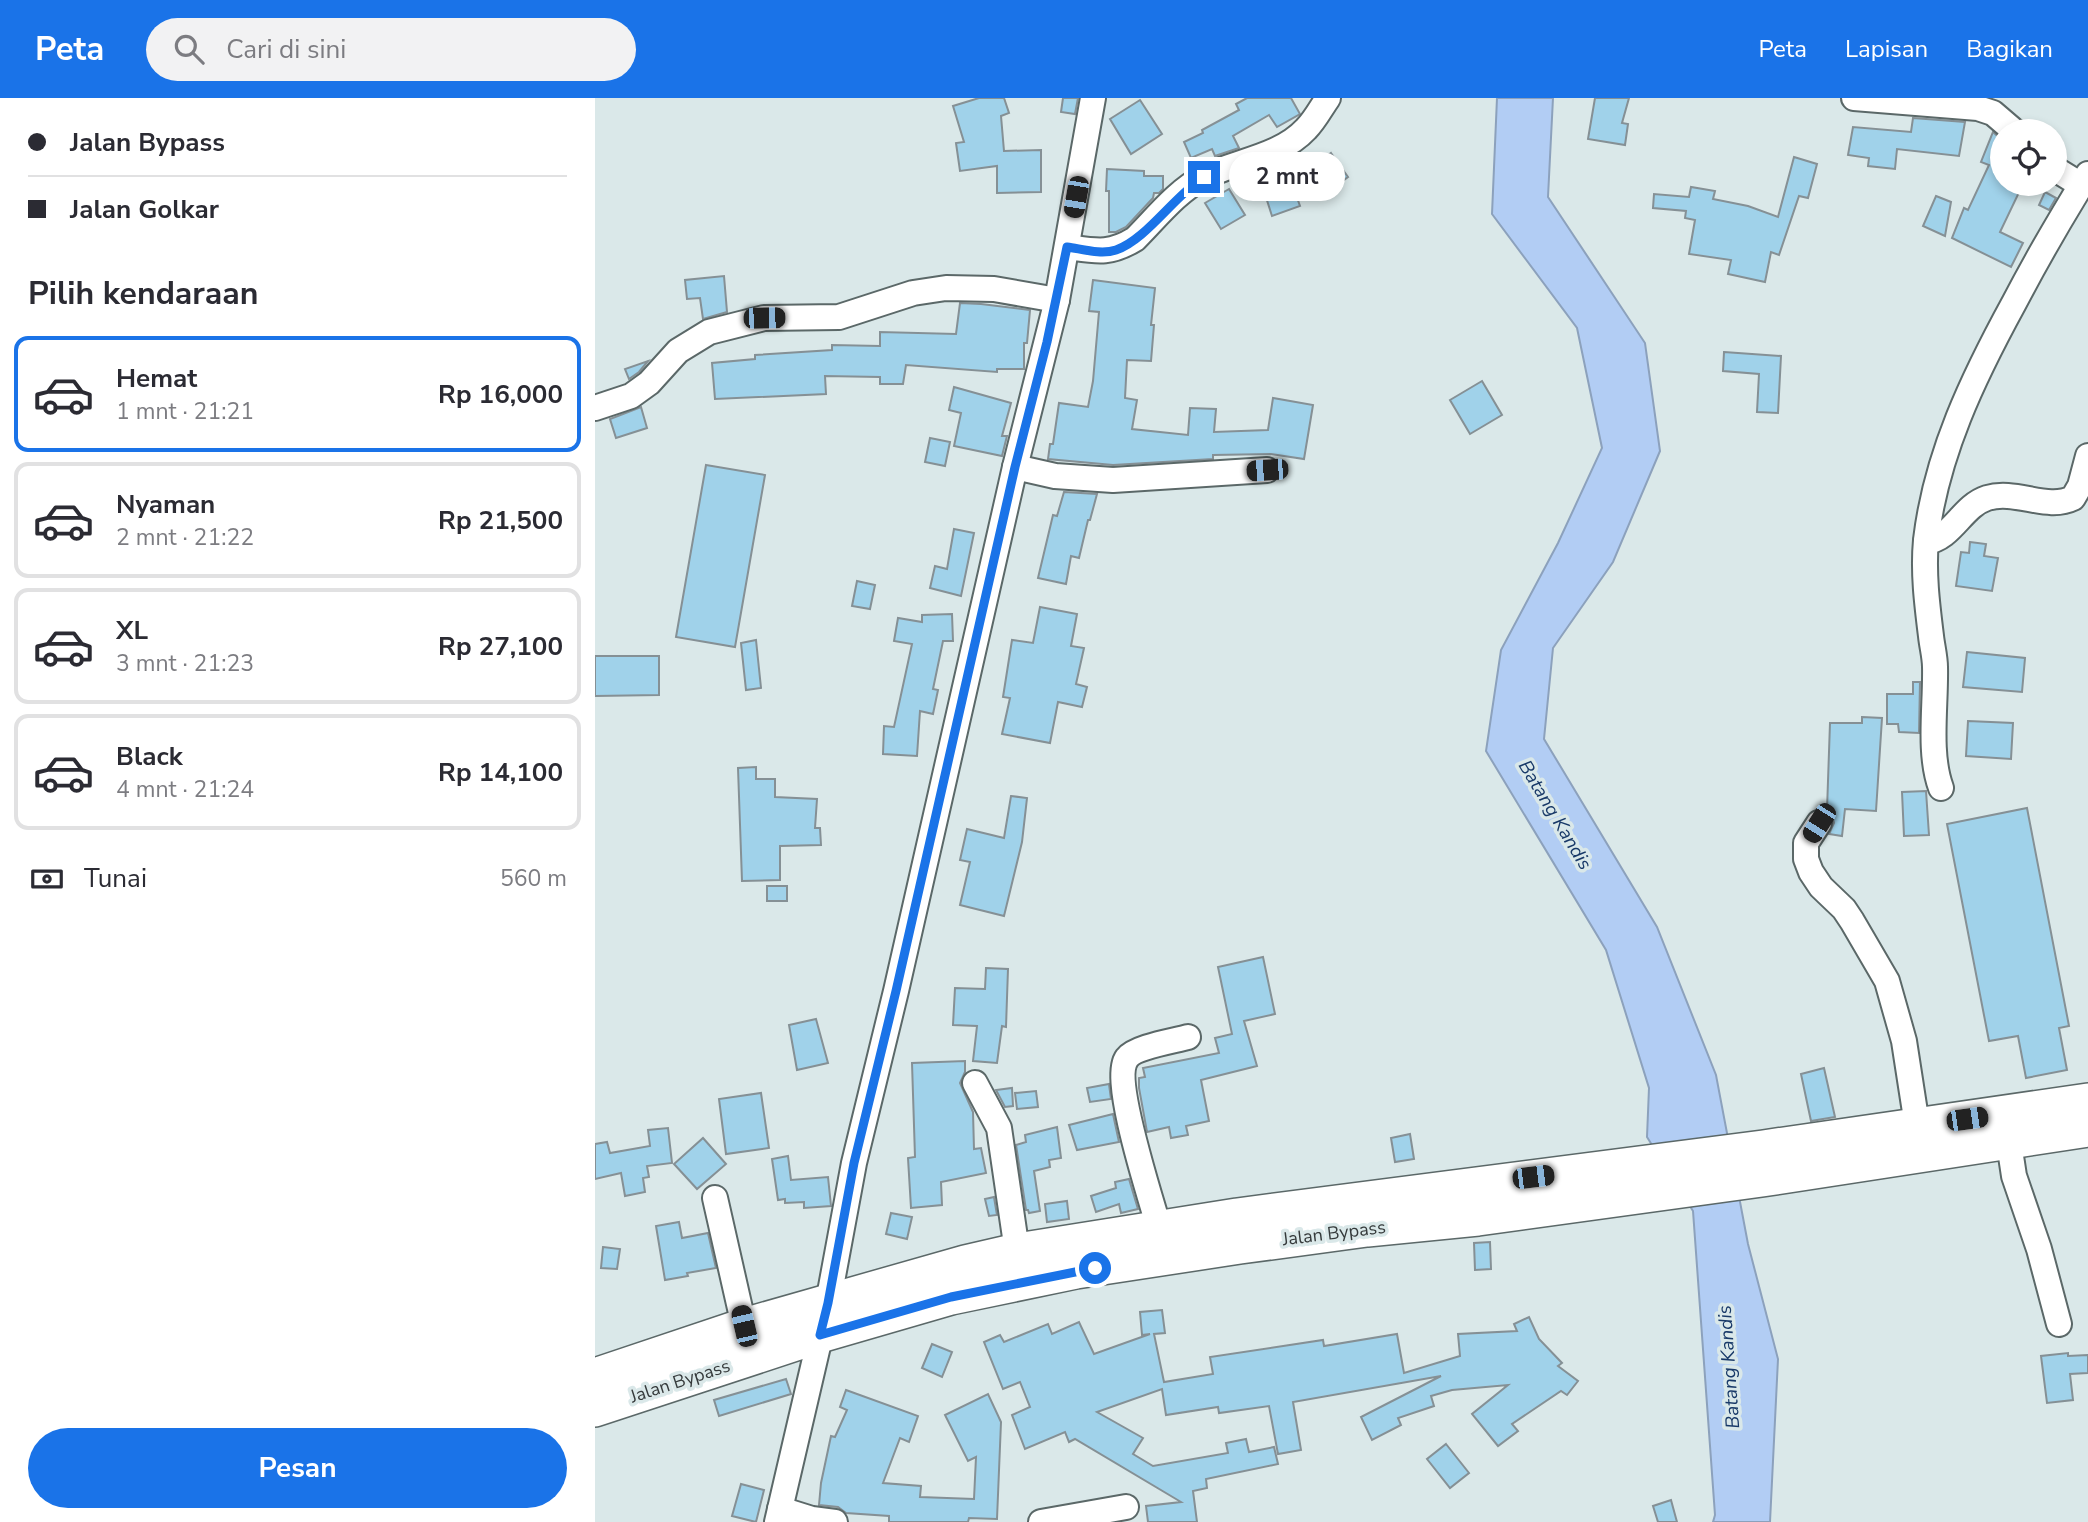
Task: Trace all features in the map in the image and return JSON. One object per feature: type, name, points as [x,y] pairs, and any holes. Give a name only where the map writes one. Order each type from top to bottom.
[{"type":"highway","name":"Jalan Bypass","points":[[1762,1163],[1917,1125],[2088,1101]]},
{"type":"highway","name":"Jalan Bypass","points":[[595,1376],[744,1326],[824,1319],[972,1293],[1076,1272],[1239,1231],[1762,1163],[2009,1143],[2088,1129]]},
{"type":"highway","name":"Jalan Bypass","points":[[595,1409],[952,1266],[1017,1251],[1159,1228],[1239,1231]]},
{"type":"street","points":[[835,1522],[779,1515],[824,1319],[854,1163],[896,991],[1015,467],[1057,300],[1093,98]]},
{"type":"street","points":[[1067,247],[1104,252],[1125,245],[1204,177],[1294,140],[1306,129],[1328,98]]},
{"type":"street","points":[[1854,98],[1978,108],[1993,113],[2000,119]]},
{"type":"street","points":[[1941,788],[1937,777],[1933,724],[1935,666],[1925,590],[1926,542],[1937,479],[1981,362],[2031,267],[2085,179],[2067,173]]},
{"type":"street","points":[[595,408],[631,396],[649,383],[678,351],[709,332],[764,318],[839,317],[913,293],[946,288],[994,289],[1057,300]]},
{"type":"street","points":[[1926,542],[1937,541],[1964,512],[1988,498],[2017,495],[2056,503],[2073,498],[2080,486],[2088,456]]},
{"type":"street","points":[[1015,467],[1055,477],[1113,480],[1267,470]]},
{"type":"street","points":[[1819,823],[1806,843],[1806,859],[1821,887],[1852,921],[1887,981],[1904,1041],[1917,1125]]},
{"type":"street","points":[[1159,1228],[1126,1104],[1122,1069],[1127,1058],[1135,1052],[1188,1037]]},
{"type":"street","points":[[975,1083],[999,1128],[1017,1251]]},
{"type":"street","points":[[2009,1143],[2014,1176],[2039,1249],[2059,1324]]},
{"type":"street","points":[[715,1198],[744,1326]]},
{"type":"street","points":[[1041,1522],[1126,1507]]},
{"type":"water","name":"Batang Kandis","points":[[1497,98],[1553,98],[1548,197],[1645,343],[1660,451],[1613,562],[1553,648],[1544,739],[1657,927],[1716,1075],[1748,1244],[1778,1359],[1770,1522],[1713,1522],[1715,1515],[1693,1211],[1647,1137],[1649,1088],[1606,950],[1486,751],[1501,650],[1558,543],[1602,448],[1577,328],[1492,214]]},
{"type":"building","points":[[979,98],[1004,98],[1009,113],[1001,116],[1004,151],[1041,150],[1041,192],[997,193],[997,166],[960,171],[956,143],[964,142],[953,106]]},
{"type":"building","points":[[1063,98],[1078,98],[1075,114],[1061,112]]},
{"type":"building","points":[[1247,98],[1291,98],[1300,114],[1277,127],[1269,115],[1233,136],[1239,148],[1215,156],[1212,149],[1191,158],[1184,142],[1239,110],[1236,104]]},
{"type":"building","points":[[1595,98],[1629,98],[1622,123],[1628,124],[1625,145],[1588,139]]},
{"type":"building","points":[[1140,100],[1162,134],[1131,154],[1110,119]]},
{"type":"building","points":[[1913,118],[1965,122],[1959,156],[1897,149],[1895,169],[1868,166],[1869,158],[1848,155],[1853,127],[1911,132]]},
{"type":"building","points":[[1990,140],[1990,196],[2017,196],[2000,232],[2023,243],[2011,267],[1952,238],[1964,208],[1968,210],[1989,165],[1981,162]]},
{"type":"building","points":[[1331,153],[1348,177],[1325,194],[1308,170]]},
{"type":"building","points":[[1794,157],[1817,164],[1808,198],[1799,196],[1779,255],[1771,252],[1765,282],[1728,274],[1731,260],[1689,254],[1695,220],[1685,218],[1686,211],[1653,208],[1654,194],[1689,197],[1691,187],[1715,191],[1713,199],[1748,206],[1778,217]]},
{"type":"building","points":[[1107,169],[1144,171],[1144,176],[1163,176],[1163,189],[1154,193],[1153,198],[1126,227],[1116,232],[1109,232]]},
{"type":"building","points":[[1292,184],[1300,206],[1272,216],[1265,194]]},
{"type":"building","points":[[1229,189],[1245,215],[1221,229],[1205,203]]},
{"type":"building","points":[[1936,196],[1951,202],[1945,236],[1923,226]]},
{"type":"building","points":[[2043,196],[2056,198],[2049,210],[2039,205]]},
{"type":"building","points":[[724,276],[727,312],[703,319],[700,298],[687,299],[685,280]]},
{"type":"building","points":[[1093,280],[1155,288],[1151,361],[1127,360],[1125,398],[1137,400],[1132,429],[1188,435],[1190,408],[1216,409],[1214,432],[1268,430],[1273,398],[1313,405],[1304,459],[1271,454],[1213,455],[1213,459],[1113,465],[1048,459],[1059,403],[1088,407],[1099,312],[1089,311]]},
{"type":"building","points":[[960,303],[1030,310],[1027,343],[1024,343],[1024,369],[997,369],[997,372],[906,365],[903,384],[880,384],[880,377],[825,376],[826,394],[715,399],[712,363],[755,359],[755,355],[832,350],[832,345],[880,346],[880,332],[956,334]]},
{"type":"building","points":[[1724,352],[1781,356],[1778,413],[1757,412],[1759,374],[1723,371]]},
{"type":"building","points":[[648,361],[639,372],[629,379],[625,369]]},
{"type":"building","points":[[1482,381],[1502,415],[1470,434],[1450,400]]},
{"type":"building","points":[[954,387],[1011,403],[1002,436],[1007,436],[1002,456],[954,446],[961,413],[949,410]]},
{"type":"building","points":[[641,407],[647,428],[616,438],[610,419]]},
{"type":"building","points":[[930,438],[950,442],[945,466],[925,462]]},
{"type":"building","points":[[706,465],[765,475],[735,647],[676,637]]},
{"type":"building","points":[[1064,492],[1097,494],[1079,558],[1071,556],[1066,584],[1038,578],[1053,515],[1057,516]]},
{"type":"building","points":[[954,529],[974,533],[961,596],[930,588],[935,566],[947,569]]},
{"type":"building","points":[[1970,542],[1986,544],[1984,556],[1998,558],[1992,591],[1956,586],[1961,552],[1969,553]]},
{"type":"building","points":[[857,581],[875,585],[870,609],[852,606]]},
{"type":"building","points":[[1040,607],[1077,614],[1071,646],[1084,648],[1076,684],[1087,687],[1082,707],[1058,702],[1050,743],[1002,734],[1010,698],[1003,697],[1012,640],[1033,643]]},
{"type":"building","points":[[952,614],[953,641],[943,641],[933,689],[938,690],[933,714],[920,711],[917,756],[883,754],[884,726],[894,727],[912,644],[894,641],[898,618],[922,622],[922,615]]},
{"type":"building","points":[[756,640],[761,688],[746,690],[741,643]]},
{"type":"building","points":[[1967,652],[2025,658],[2022,692],[1963,687]]},
{"type":"building","points":[[595,656],[659,656],[659,695],[595,696]]},
{"type":"building","points":[[1913,682],[1920,682],[1919,733],[1899,732],[1898,724],[1887,724],[1887,694],[1913,694]]},
{"type":"building","points":[[1862,717],[1882,718],[1876,811],[1845,809],[1842,836],[1829,834],[1834,823],[1827,810],[1830,723],[1862,723]]},
{"type":"building","points":[[1968,721],[2013,723],[2011,759],[1966,756]]},
{"type":"building","points":[[756,767],[756,779],[775,779],[775,797],[817,799],[815,828],[820,828],[821,845],[780,846],[780,880],[742,881],[738,768]]},
{"type":"building","points":[[1926,791],[1929,835],[1904,836],[1902,792]]},
{"type":"building","points":[[1011,796],[1027,798],[1022,842],[1004,916],[960,905],[970,862],[960,860],[967,829],[1004,838]]},
{"type":"building","points":[[2027,808],[2069,1026],[2059,1028],[2067,1070],[2026,1078],[2018,1036],[1989,1041],[1947,824]]},
{"type":"building","points":[[767,886],[787,886],[787,901],[767,901]]},
{"type":"building","points":[[1263,957],[1275,1014],[1244,1021],[1257,1066],[1201,1080],[1209,1121],[1186,1126],[1188,1135],[1171,1138],[1169,1127],[1147,1132],[1139,1088],[1139,1078],[1145,1077],[1143,1068],[1219,1053],[1215,1038],[1232,1034],[1218,967]]},
{"type":"building","points":[[986,968],[1008,969],[1006,1027],[1002,1026],[997,1063],[973,1061],[977,1026],[953,1025],[955,988],[985,989]]},
{"type":"building","points":[[816,1019],[828,1063],[797,1070],[789,1025]]},
{"type":"building","points":[[965,1061],[965,1072],[960,1083],[973,1112],[974,1149],[981,1148],[986,1173],[941,1182],[942,1205],[911,1208],[908,1158],[915,1157],[912,1063]]},
{"type":"building","points":[[1824,1068],[1835,1117],[1811,1121],[1801,1074]]},
{"type":"building","points":[[1109,1084],[1111,1099],[1090,1102],[1087,1088]]},
{"type":"building","points":[[1012,1088],[1013,1106],[1005,1107],[996,1090]]},
{"type":"building","points":[[1036,1091],[1038,1107],[1017,1109],[1015,1093]]},
{"type":"building","points":[[761,1093],[769,1148],[726,1154],[719,1099]]},
{"type":"building","points":[[1113,1114],[1119,1142],[1077,1150],[1069,1125]]},
{"type":"building","points":[[1057,1127],[1061,1158],[1049,1160],[1050,1167],[1034,1171],[1040,1211],[1029,1213],[1026,1210],[1016,1145],[1026,1142],[1025,1135]]},
{"type":"building","points":[[668,1128],[672,1163],[647,1166],[649,1177],[643,1178],[645,1192],[625,1196],[621,1173],[595,1179],[595,1144],[607,1142],[610,1153],[650,1146],[648,1130]]},
{"type":"building","points":[[1410,1134],[1414,1159],[1395,1162],[1391,1138]]},
{"type":"building","points":[[703,1138],[726,1164],[697,1189],[674,1164]]},
{"type":"building","points":[[788,1156],[791,1180],[828,1177],[831,1206],[804,1208],[804,1202],[785,1203],[785,1199],[778,1200],[772,1159]]},
{"type":"building","points":[[1129,1179],[1138,1209],[1121,1213],[1119,1204],[1096,1212],[1091,1196],[1116,1188],[1115,1182]]},
{"type":"building","points":[[994,1197],[997,1215],[989,1216],[985,1199]]},
{"type":"building","points":[[1067,1201],[1069,1219],[1047,1222],[1045,1204]]},
{"type":"building","points":[[891,1213],[912,1217],[907,1239],[886,1234]]},
{"type":"building","points":[[679,1222],[682,1238],[708,1233],[716,1268],[665,1280],[656,1226]]},
{"type":"building","points":[[1490,1242],[1491,1269],[1475,1270],[1474,1243]]},
{"type":"building","points":[[603,1247],[620,1249],[617,1269],[601,1268]]},
{"type":"building","points":[[1162,1310],[1165,1333],[1154,1334],[1164,1382],[1213,1374],[1210,1357],[1323,1340],[1324,1346],[1397,1334],[1404,1373],[1460,1356],[1458,1334],[1517,1331],[1514,1324],[1529,1317],[1539,1339],[1562,1363],[1558,1366],[1578,1381],[1567,1395],[1561,1391],[1512,1424],[1518,1431],[1498,1446],[1472,1414],[1508,1385],[1452,1390],[1431,1396],[1434,1406],[1398,1418],[1401,1425],[1372,1440],[1361,1417],[1441,1376],[1293,1402],[1301,1450],[1278,1454],[1269,1406],[1219,1413],[1218,1407],[1166,1415],[1162,1389],[1097,1412],[1143,1438],[1133,1454],[1153,1466],[1228,1453],[1226,1443],[1246,1439],[1249,1452],[1274,1447],[1278,1464],[1206,1479],[1207,1488],[1193,1491],[1197,1522],[1148,1522],[1146,1506],[1181,1502],[1075,1439],[1069,1442],[1065,1432],[1025,1449],[1012,1415],[1030,1407],[1020,1382],[1003,1389],[984,1342],[1000,1335],[1004,1342],[1048,1324],[1052,1334],[1079,1322],[1094,1354],[1150,1334],[1142,1335],[1140,1312]]},
{"type":"building","points":[[932,1344],[952,1352],[942,1377],[922,1368]]},
{"type":"building","points":[[2068,1353],[2068,1356],[2088,1355],[2088,1373],[2070,1374],[2073,1400],[2047,1403],[2041,1356]]},
{"type":"building","points":[[786,1379],[791,1394],[719,1416],[714,1400]]},
{"type":"building","points":[[846,1390],[918,1416],[909,1442],[900,1438],[883,1483],[921,1486],[920,1497],[974,1499],[976,1457],[968,1461],[945,1415],[988,1394],[1001,1422],[997,1519],[969,1518],[968,1522],[889,1522],[889,1516],[846,1513],[838,1507],[819,1505],[831,1436],[835,1437],[847,1410],[840,1407]]},
{"type":"building","points":[[1446,1444],[1469,1473],[1450,1488],[1427,1459]]},
{"type":"building","points":[[741,1484],[764,1490],[756,1522],[732,1516]]},
{"type":"building","points":[[1671,1500],[1677,1522],[1658,1522],[1653,1506]]},
{"type":"route","points":[[1095,1268],[951,1297],[820,1335],[854,1163],[896,991],[1015,467],[1057,300],[1067,247],[1104,252],[1116,250],[1135,239],[1175,200],[1204,177]]}]
